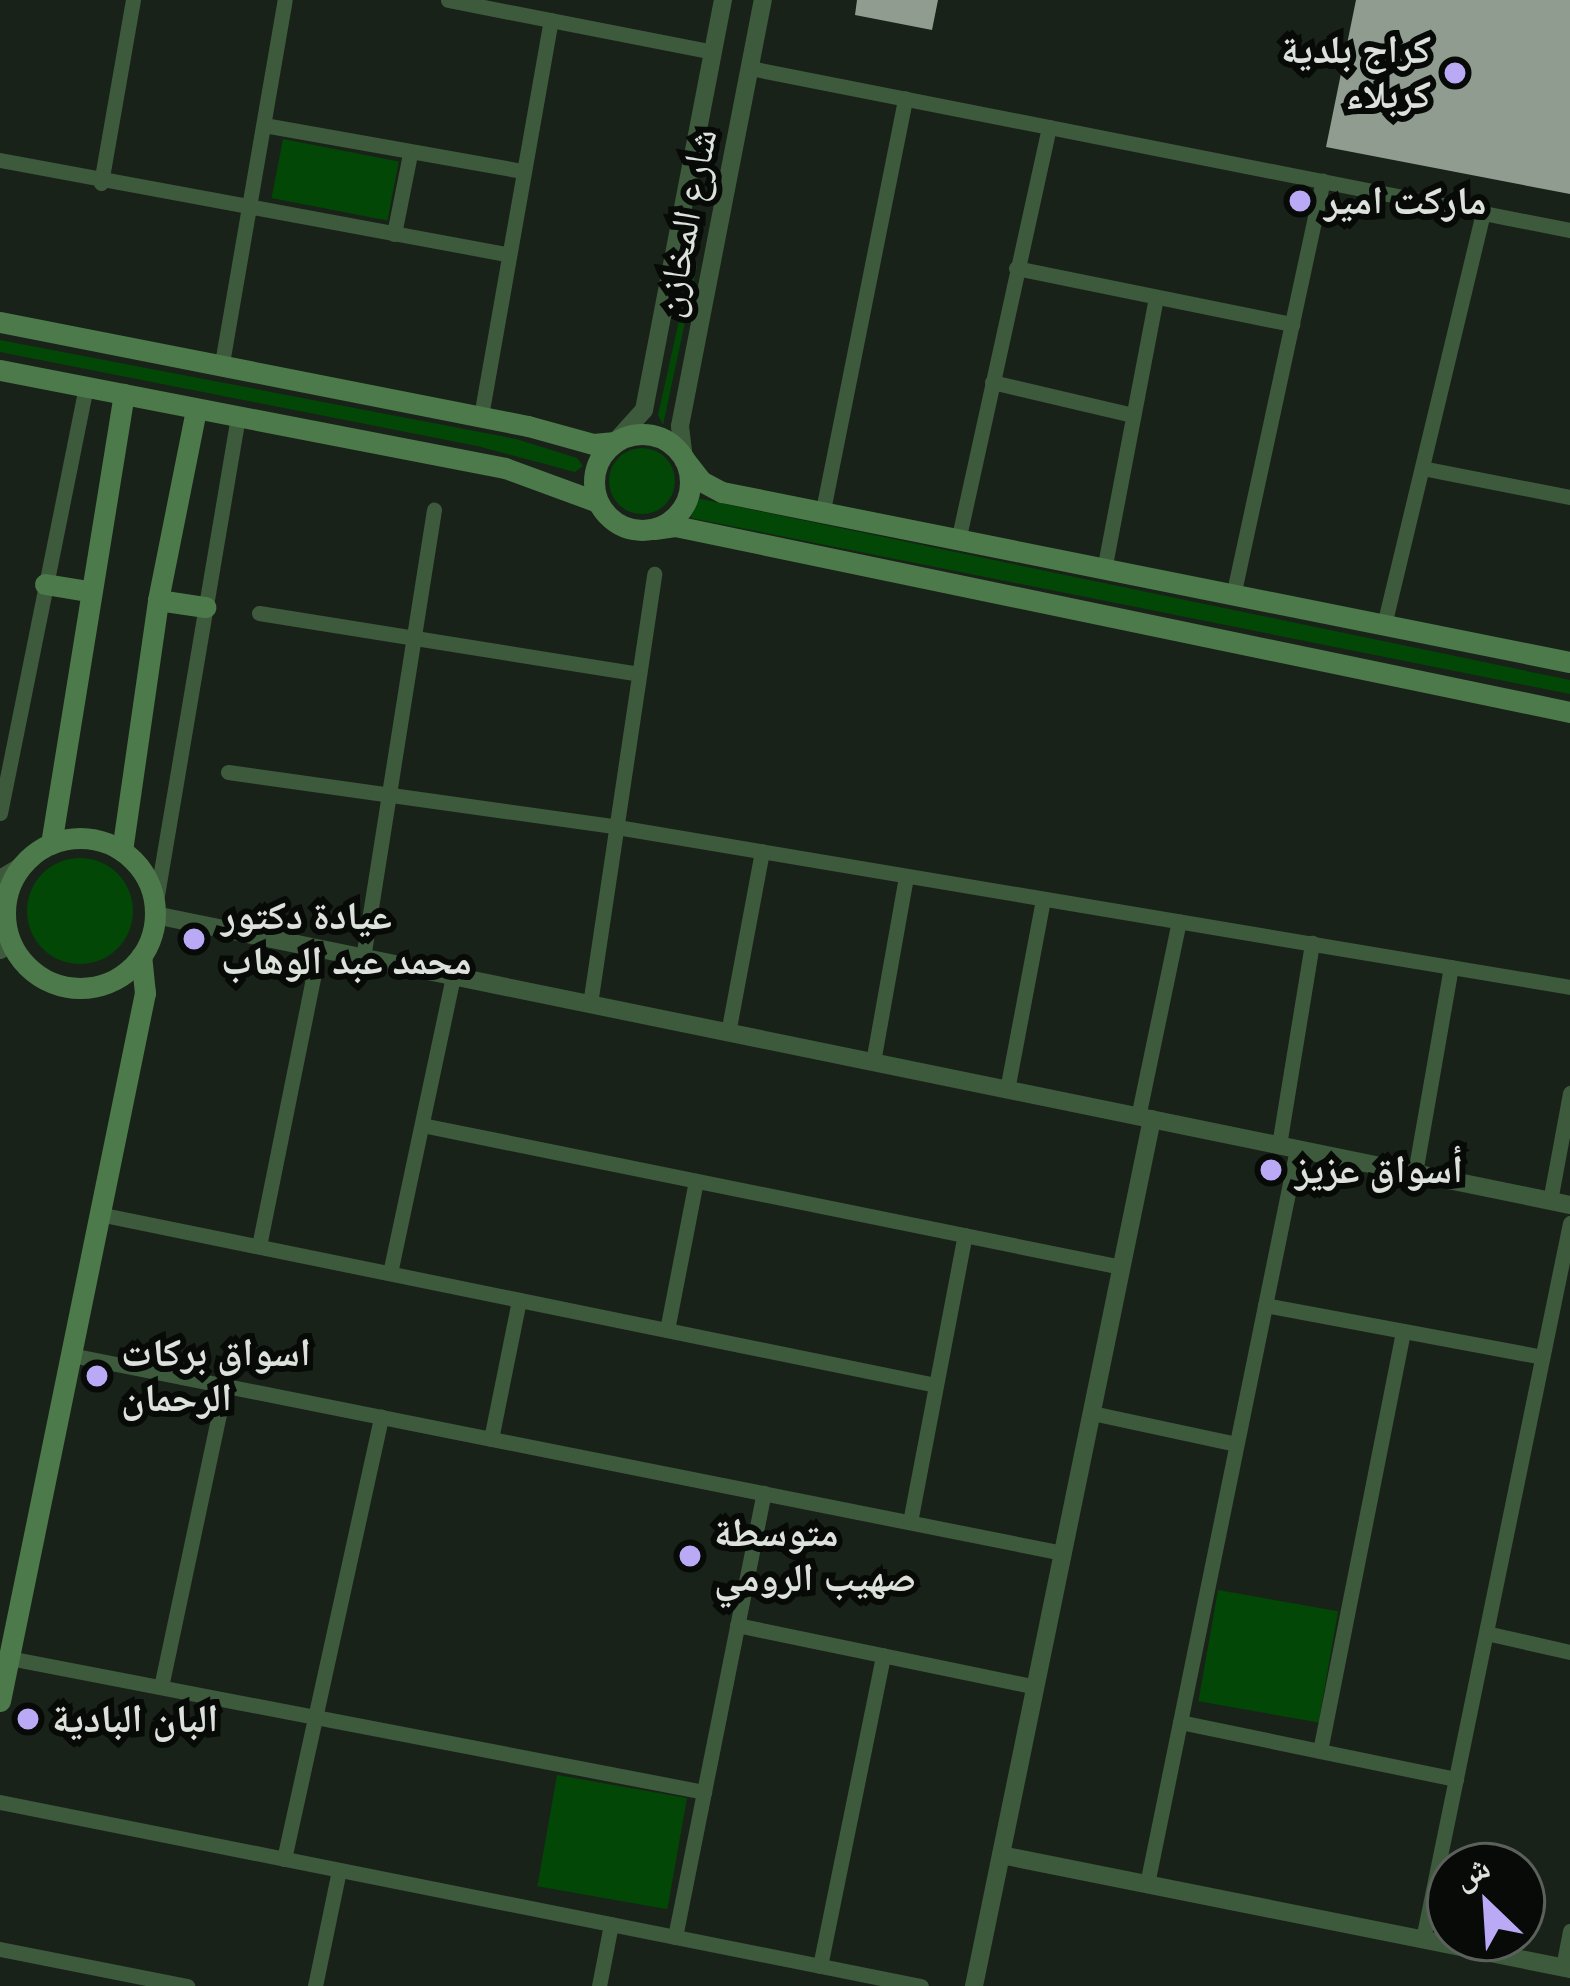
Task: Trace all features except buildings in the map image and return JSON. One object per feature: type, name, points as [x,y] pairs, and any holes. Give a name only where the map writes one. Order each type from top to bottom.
[{"type":"main road","points":[[0,322],[482,416],[593,445],[630,435],[662,438],[710,488],[822,515],[1570,662]]},
{"type":"main road","points":[[0,370],[505,468],[598,502],[621,526],[675,526],[1570,712]]},
{"type":"main road","points":[[51,844],[88,591],[124,394]]},
{"type":"main road","points":[[122,850],[158,600],[196,409]]},
{"type":"main road","points":[[598,502],[595,469],[615,442]]},
{"type":"main road","points":[[654,529],[670,521],[689,493],[684,459]]},
{"type":"main road","points":[[45,584],[88,591]]},
{"type":"main road","points":[[158,600],[205,607]]},
{"type":"main road","points":[[0,1701],[145,993],[141,956],[155,911],[150,885],[122,850],[99,840],[51,844],[10,873],[5,940],[43,978],[73,987],[118,977],[141,956]]},
{"type":"street","points":[[101,183],[133,0]]},
{"type":"street","points":[[222,364],[285,0]]},
{"type":"street","points":[[448,0],[713,52]]},
{"type":"street","name":"شارع المخازن","points":[[615,442],[644,410],[723,0]]},
{"type":"street","name":"شارع المخازن","points":[[684,459],[680,426],[763,0]]},
{"type":"street","points":[[482,416],[506,254],[551,20]]},
{"type":"street","points":[[750,68],[1570,230]]},
{"type":"street","points":[[822,515],[905,98]]},
{"type":"street","points":[[264,124],[521,172]]},
{"type":"street","points":[[958,542],[1049,127]]},
{"type":"street","points":[[394,234],[410,154]]},
{"type":"street","points":[[0,160],[101,183],[506,254]]},
{"type":"street","points":[[1233,596],[1323,181]]},
{"type":"street","points":[[1384,625],[1483,213]]},
{"type":"street","points":[[680,225],[701,238],[717,233]]},
{"type":"street","points":[[674,256],[690,251],[711,265]]},
{"type":"street","points":[[1016,268],[1292,324]]},
{"type":"street","points":[[1104,570],[1156,297]]},
{"type":"street","points":[[992,382],[1133,415]]},
{"type":"street","points":[[0,813],[86,387]]},
{"type":"street","points":[[238,416],[155,911],[319,949],[1560,1203],[1570,1093]]},
{"type":"street","points":[[1422,468],[1570,497]]},
{"type":"street","points":[[363,958],[434,510]]},
{"type":"street","points":[[590,1004],[654,574]]},
{"type":"street","points":[[260,613],[640,674]]},
{"type":"street","points":[[228,772],[616,827],[1570,986]]},
{"type":"street","points":[[728,1033],[762,851]]},
{"type":"street","points":[[873,1062],[906,876]]},
{"type":"street","points":[[1006,1090],[1043,898]]},
{"type":"street","points":[[974,1986],[1121,1267],[1179,921]]},
{"type":"street","points":[[1147,1884],[1265,1305],[1312,944]]},
{"type":"street","points":[[259,1246],[319,949]]},
{"type":"street","points":[[1415,1173],[1451,967]]},
{"type":"street","points":[[390,1273],[453,976]]},
{"type":"street","points":[[422,1125],[1121,1267]]},
{"type":"street","points":[[667,1330],[696,1180]]},
{"type":"street","points":[[100,1214],[936,1384]]},
{"type":"street","points":[[1424,1940],[1570,1223]]},
{"type":"street","points":[[910,1522],[965,1235]]},
{"type":"street","points":[[491,1439],[519,1300]]},
{"type":"street","points":[[1265,1305],[1543,1358]]},
{"type":"street","points":[[1320,1751],[1402,1331]]},
{"type":"street","points":[[71,1355],[1063,1553]]},
{"type":"street","points":[[161,1687],[225,1386]]},
{"type":"street","points":[[1092,1414],[1236,1444]]},
{"type":"street","points":[[284,1858],[381,1417]]},
{"type":"street","points":[[675,1937],[764,1493]]},
{"type":"street","points":[[737,1625],[1036,1687]]},
{"type":"street","points":[[1486,1633],[1570,1652]]},
{"type":"street","points":[[820,1966],[883,1655]]},
{"type":"street","points":[[9,1658],[704,1792]]},
{"type":"street","points":[[1180,1722],[1456,1779]]},
{"type":"street","points":[[0,1802],[921,1986]]},
{"type":"street","points":[[1001,1855],[1566,1968],[1570,1931]]},
{"type":"street","points":[[315,1986],[339,1870]]},
{"type":"street","points":[[599,1986],[611,1924]]},
{"type":"street","points":[[0,1949],[99,1978],[187,1986]]},
{"type":"green space","points":[[283,139],[399,162],[387,220],[272,198]]},
{"type":"green space","points":[[693,258],[697,266],[663,425],[658,415]]},
{"type":"green space","points":[[0,340],[516,439],[577,458],[583,466],[575,472],[477,446],[0,352]]},
{"type":"green space","points":[[642,448],[666,457],[675,481],[666,505],[642,514],[618,505],[609,481],[618,457]]},
{"type":"green space","points":[[696,498],[1570,680],[1570,694],[691,518]]},
{"type":"green space","points":[[80,858],[100,862],[118,873],[129,891],[133,911],[129,931],[118,949],[100,960],[80,964],[60,960],[42,949],[31,931],[27,911],[31,891],[42,873],[60,862]]},
{"type":"green space","points":[[1218,1590],[1338,1611],[1319,1722],[1198,1701]]},
{"type":"green space","points":[[557,1775],[687,1798],[667,1909],[537,1886]]},
{"type":"place","name":"كراج بلدية كربلاء","points":[[1455,73]]},
{"type":"place","name":"ماركت امير","points":[[1300,201]]},
{"type":"place","name":"عيادة دكتور محمد عبد الوهاب","points":[[194,939]]},
{"type":"place","name":"أسواق عزيز","points":[[1271,1170]]},
{"type":"place","name":"اسواق بركات الرحمان","points":[[97,1376]]},
{"type":"place","name":"متوسطة صهيب الرومي","points":[[690,1556]]},
{"type":"place","name":"البان البادية","points":[[28,1719]]}]
